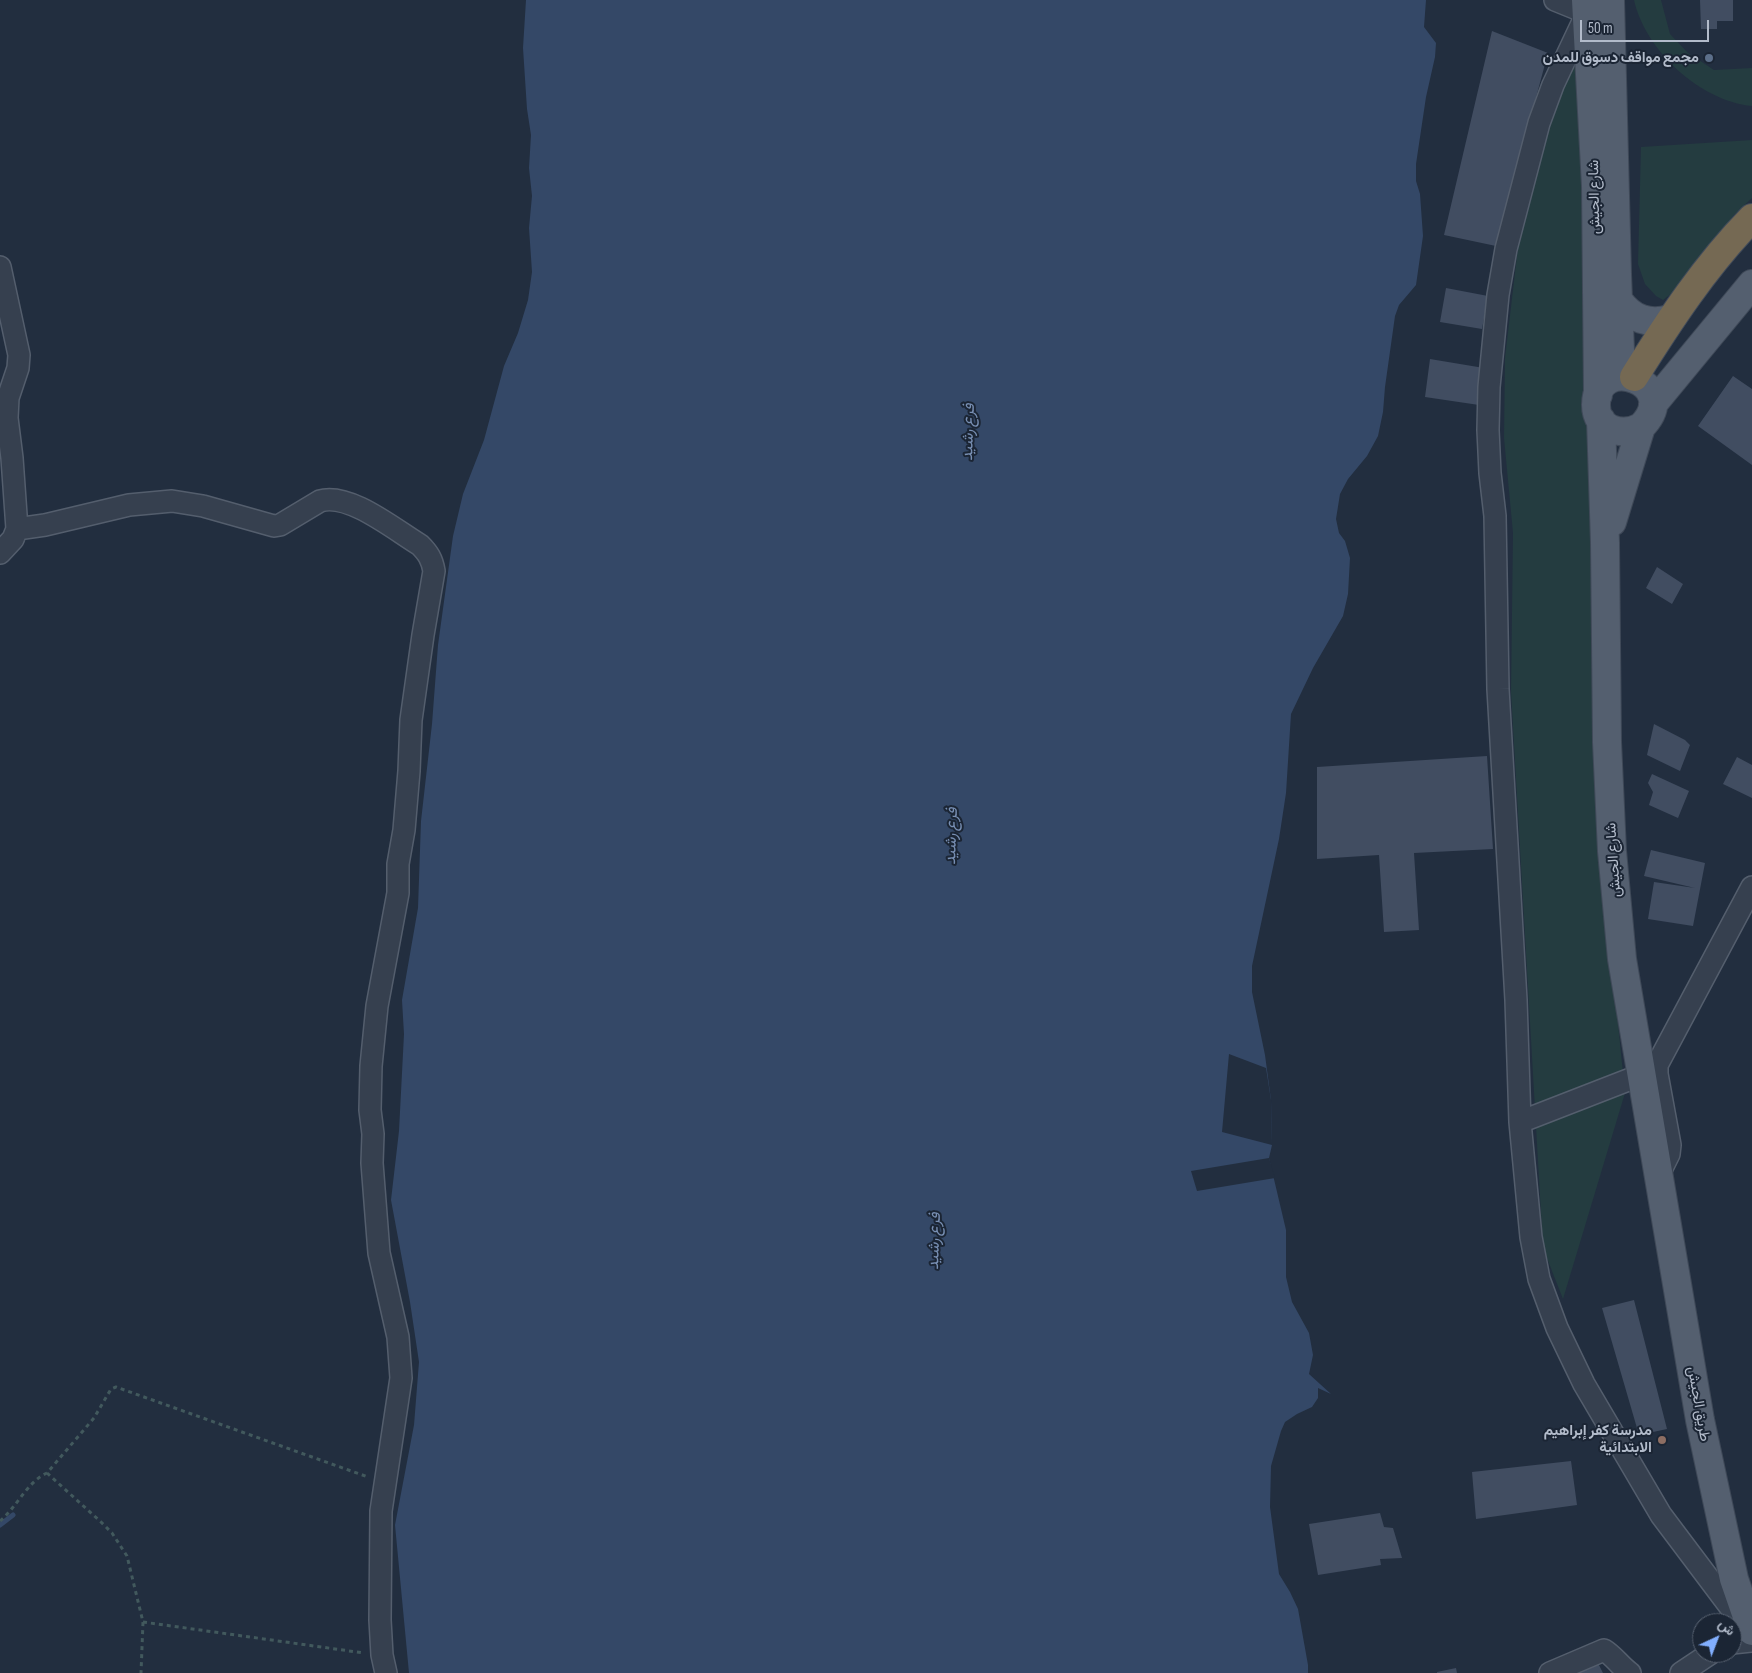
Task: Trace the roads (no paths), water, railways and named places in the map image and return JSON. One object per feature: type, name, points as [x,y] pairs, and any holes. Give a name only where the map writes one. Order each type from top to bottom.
[{"type":"highway","points":[[1627,376],[1710,265],[1752,218]]},
{"type":"main road","name":"شارع الجيش","points":[[1594,4],[1627,376]]},
{"type":"main road","name":"شارع الجيش","points":[[1594,4],[1600,408],[1605,543],[1607,742],[1612,851],[1622,959],[1659,1174]]},
{"type":"main road","points":[[1647,416],[1652,396],[1648,388],[1641,381],[1627,376],[1607,382],[1600,408],[1608,427],[1624,433],[1634,431],[1647,416],[1752,284]]},
{"type":"main road","points":[[1619,301],[1624,308],[1637,318],[1654,322],[1670,319]]},
{"type":"main road","name":"شارع الجيش","points":[[1605,543],[1647,416]]},
{"type":"main road","name":"طريق الجيش","points":[[1659,1174],[1700,1420],[1743,1583],[1752,1631]]},
{"type":"street","points":[[1555,0],[1594,4],[1553,86],[1539,123],[1506,249],[1498,295],[1489,387],[1488,430],[1490,473],[1496,516],[1498,689],[1516,1000],[1520,1122],[1531,1236],[1539,1279],[1557,1328],[1584,1384],[1661,1515],[1752,1636]]},
{"type":"street","points":[[0,267],[19,355],[18,368],[8,398],[7,418],[17,529],[13,539],[0,553]]},
{"type":"street","points":[[17,529],[45,525],[129,505],[172,502],[202,506],[274,526],[280,525],[320,501],[327,499],[354,504],[420,546],[428,553],[432,561],[434,571],[411,720],[404,830],[398,864],[398,893],[377,1006],[371,1066],[372,1163],[378,1244],[398,1337],[401,1378],[385,1483],[380,1541],[384,1664]]},
{"type":"street","points":[[1659,1174],[1669,1154],[1670,1145],[1657,1066],[1752,887]]},
{"type":"street","points":[[1520,1122],[1641,1075]]},
{"type":"street","points":[[1550,1673],[1604,1650],[1611,1654],[1620,1666],[1630,1673]]},
{"type":"street","points":[[1682,1673],[1696,1663]]},
{"type":"water","name":"فرع رشيد","points":[[526,0],[1426,0],[1424,27],[1436,43],[1416,164],[1416,181],[1420,194],[1423,236],[1416,285],[1399,305],[1395,316],[1383,412],[1378,436],[1367,456],[1348,479],[1340,494],[1336,519],[1339,533],[1345,541],[1350,558],[1348,594],[1343,616],[1313,668],[1291,714],[1286,793],[1279,839],[1252,966],[1252,992],[1265,1055],[1271,1100],[1272,1145],[1269,1158],[1286,1230],[1286,1277],[1292,1302],[1309,1333],[1313,1355],[1309,1374],[1331,1394],[1318,1388],[1318,1398],[1312,1407],[1285,1422],[1271,1466],[1270,1507],[1279,1574],[1298,1609],[1308,1673],[409,1673],[395,1525],[414,1425],[419,1362],[391,1200],[399,1131],[404,1034],[402,1000],[418,908],[421,821],[432,724],[438,645],[453,536],[463,494],[484,440],[504,366],[518,333],[528,300],[532,272],[529,228],[532,196],[529,168],[531,135],[527,109],[523,48]]},
{"type":"waterway","points":[[0,1525],[13,1515]]},
{"type":"place","name":"مجمع مواقف دسوق للمدن","points":[[1709,58]]},
{"type":"place","name":"مدرسة كفر إبراهيم الابتدائية","points":[[1662,1440]]}]
